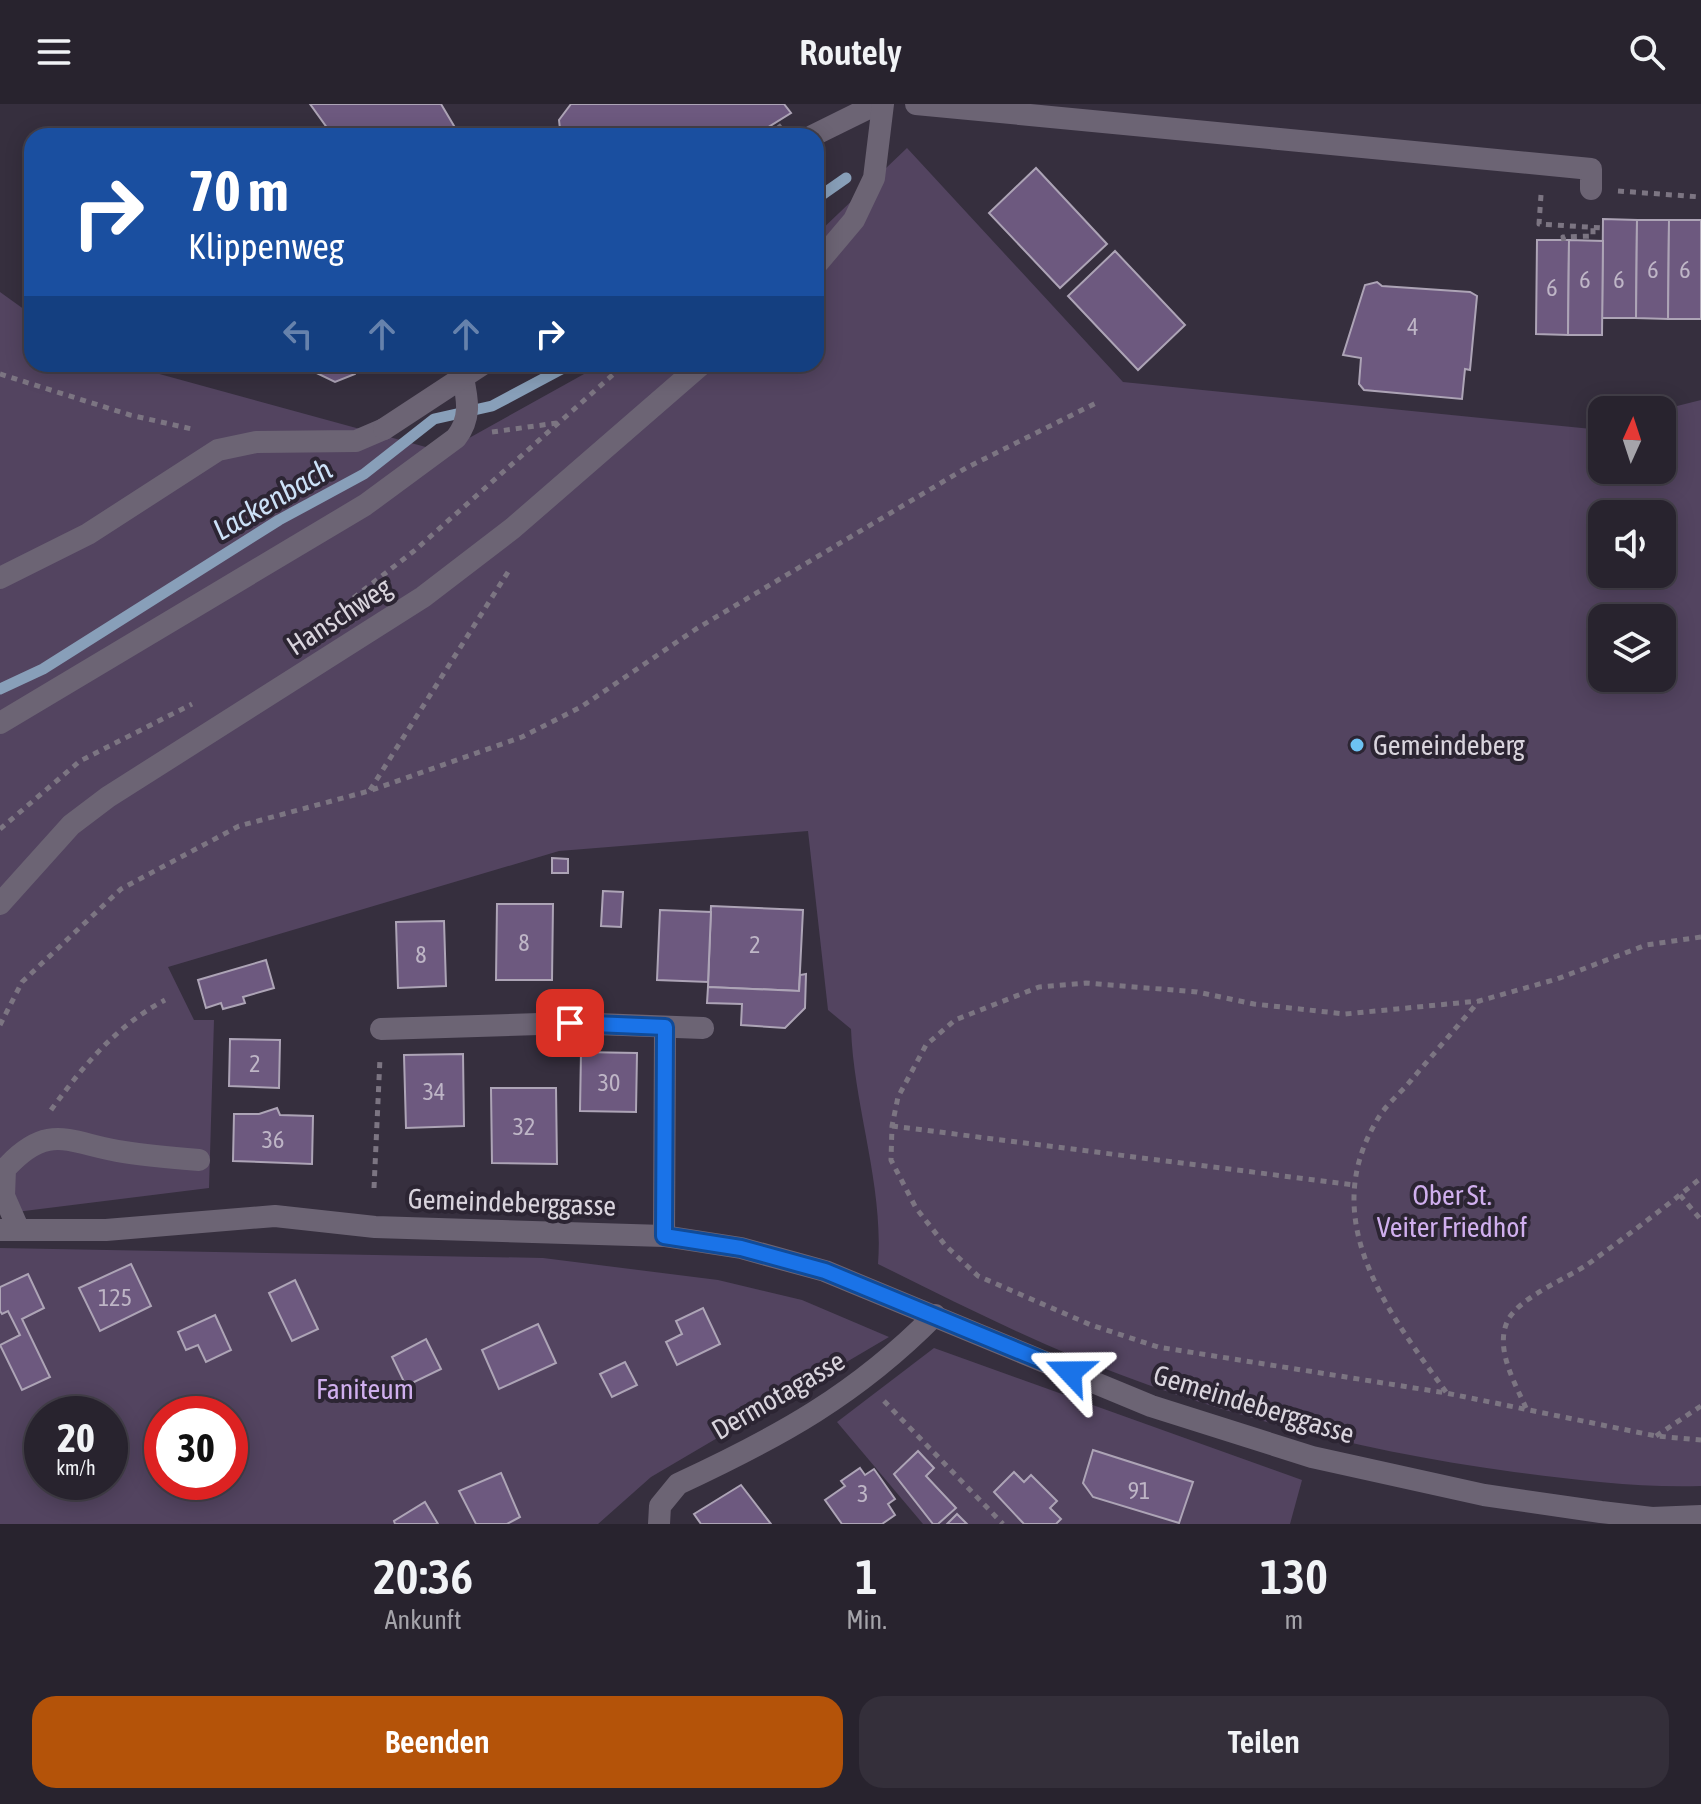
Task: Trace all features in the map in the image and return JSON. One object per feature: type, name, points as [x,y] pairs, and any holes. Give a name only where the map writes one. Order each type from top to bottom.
[{"type":"street","points":[[824,130],[880,104],[874,178],[854,220],[824,256]]},
{"type":"street","points":[[916,104],[1591,169],[1591,189]]},
{"type":"street","points":[[0,578],[88,534],[197,460],[218,450],[256,442],[356,441],[384,429],[472,372]]},
{"type":"street","name":"Hanschweg","points":[[0,904],[71,825],[108,797],[423,597],[513,528],[693,372]]},
{"type":"street","points":[[0,723],[365,505],[461,431],[468,402],[463,378]]},
{"type":"street","points":[[381,1029],[570,1023],[703,1028]]},
{"type":"street","points":[[664,1236],[665,1027]]},
{"type":"street","points":[[9,1229],[2,1195],[5,1169],[25,1147],[62,1137],[121,1152],[199,1160]]},
{"type":"street","name":"Gemeindeberggasse","points":[[9,1229],[106,1230],[275,1216],[375,1227],[664,1236],[741,1248],[825,1271],[1151,1406],[1312,1457],[1484,1495],[1654,1521],[1701,1516]]},
{"type":"street","name":"Dermotagasse","points":[[659,1524],[660,1506],[678,1484],[829,1406],[865,1380],[935,1315]]},
{"type":"path","points":[[1591,189],[1701,197]]},
{"type":"path","points":[[1541,200],[1539,224],[1603,228]]},
{"type":"path","points":[[1564,241],[1563,237],[1593,236],[1593,227]]},
{"type":"path","points":[[321,623],[414,551],[616,372]]},
{"type":"path","points":[[0,374],[130,415],[200,430]]},
{"type":"path","points":[[0,1025],[22,982],[121,889],[239,826],[369,791],[522,737],[581,707],[696,629],[966,468],[1096,403]]},
{"type":"path","points":[[461,431],[559,422]]},
{"type":"path","points":[[369,791],[512,565]]},
{"type":"path","points":[[0,829],[80,761],[199,700]]},
{"type":"path","points":[[1701,937],[1646,945],[1557,979],[1479,1001],[1345,1014],[1254,1004],[1197,992],[1086,983],[1039,987],[955,1020],[926,1045],[898,1097],[892,1126],[891,1160],[916,1208],[945,1245],[978,1276],[1026,1300],[1158,1347],[1446,1393],[1656,1436],[1701,1440]]},
{"type":"path","points":[[25,1147],[80,1070],[133,1017],[165,1000]]},
{"type":"path","points":[[1446,1393],[1370,1278],[1356,1225],[1354,1185],[1376,1120],[1479,1001]]},
{"type":"path","points":[[374,1188],[381,1029]]},
{"type":"path","points":[[892,1126],[1354,1185]]},
{"type":"path","points":[[1526,1409],[1506,1359],[1504,1338],[1508,1320],[1524,1302],[1585,1266],[1701,1178]]},
{"type":"path","points":[[1680,1195],[1701,1220]]},
{"type":"path","points":[[865,1380],[1003,1524]]},
{"type":"path","points":[[1656,1436],[1701,1406]]},
{"type":"green space","name":"Ober St. Veiter Friedhof","points":[[907,148],[1123,382],[1588,429],[1588,484],[1676,484],[1676,406],[1701,400],[1701,1486],[1631,1485],[1514,1472],[1402,1454],[1291,1428],[1182,1396],[1075,1357],[878,1264],[877,1205],[857,1088],[851,1029],[828,1010],[808,831],[559,851],[168,967],[194,1020],[214,1020],[209,1188],[0,1214],[0,292],[24,309],[24,372],[152,372],[444,452],[588,372],[824,372],[824,227]]},
{"type":"green space","name":"Faniteum","points":[[0,1248],[543,1258],[718,1280],[802,1300],[889,1337],[651,1477],[598,1524],[0,1524]]},
{"type":"green space","points":[[934,1348],[1302,1480],[1290,1524],[923,1524],[837,1422]]},
{"type":"building","points":[[310,104],[441,104],[455,128],[327,128]]},
{"type":"building","points":[[571,104],[784,104],[791,113],[767,128],[560,128],[559,120]]},
{"type":"building","points":[[1036,168],[1107,244],[1060,288],[989,213]]},
{"type":"building","points":[[1603,219],[1637,220],[1636,318],[1602,318]]},
{"type":"building","points":[[1637,220],[1669,220],[1668,319],[1636,318]]},
{"type":"building","points":[[1669,220],[1701,220],[1701,319],[1668,319]]},
{"type":"building","points":[[1537,240],[1569,240],[1568,335],[1536,334]]},
{"type":"building","points":[[1569,240],[1603,241],[1602,335],[1568,335]]},
{"type":"building","points":[[1115,251],[1185,325],[1138,370],[1068,296]]},
{"type":"building","points":[[1377,282],[1382,286],[1470,292],[1477,296],[1470,370],[1465,369],[1462,399],[1364,390],[1359,384],[1361,358],[1343,355],[1365,285]]},
{"type":"building","points":[[314,372],[356,372],[355,374],[335,382]]},
{"type":"building","points":[[552,858],[568,859],[568,873],[552,873]]},
{"type":"building","points":[[603,891],[623,892],[621,927],[601,926]]},
{"type":"building","points":[[497,904],[553,904],[552,980],[496,980]]},
{"type":"building","points":[[711,906],[803,910],[799,991],[708,987]]},
{"type":"building","points":[[660,910],[711,912],[708,982],[657,980]]},
{"type":"building","points":[[444,921],[446,986],[398,988],[396,922]]},
{"type":"building","points":[[266,960],[274,988],[243,997],[245,1003],[223,1009],[221,1003],[206,1008],[198,980]]},
{"type":"building","points":[[806,974],[805,1008],[785,1028],[741,1025],[742,1004],[707,1003],[708,987],[799,991],[800,975]]},
{"type":"building","points":[[230,1039],[280,1040],[279,1088],[229,1086]]},
{"type":"building","points":[[581,1052],[637,1053],[636,1112],[580,1111]]},
{"type":"building","points":[[463,1054],[464,1126],[406,1128],[404,1055]]},
{"type":"building","points":[[491,1088],[556,1088],[557,1164],[492,1163]]},
{"type":"building","points":[[277,1108],[280,1115],[313,1116],[312,1164],[233,1161],[234,1114],[259,1114]]},
{"type":"building","points":[[131,1264],[151,1306],[100,1331],[79,1288]]},
{"type":"building","points":[[28,1274],[44,1308],[22,1319],[50,1377],[22,1390],[0,1345],[20,1335],[8,1311],[2,1314],[0,1311],[0,1287]]},
{"type":"building","points":[[295,1280],[318,1329],[292,1341],[269,1293]]},
{"type":"building","points":[[703,1308],[720,1344],[677,1365],[666,1342],[682,1334],[676,1321]]},
{"type":"building","points":[[215,1315],[231,1350],[206,1362],[198,1345],[186,1350],[178,1332]]},
{"type":"building","points":[[538,1324],[556,1363],[499,1389],[482,1350]]},
{"type":"building","points":[[426,1339],[441,1369],[406,1386],[392,1357]]},
{"type":"building","points":[[625,1362],[637,1385],[612,1397],[600,1374]]},
{"type":"building","points":[[1093,1450],[1193,1482],[1179,1523],[1093,1497],[1083,1483]]},
{"type":"building","points":[[918,1451],[934,1468],[926,1476],[956,1508],[938,1524],[933,1524],[894,1474]]},
{"type":"building","points":[[860,1468],[865,1475],[874,1469],[895,1499],[888,1504],[895,1515],[882,1524],[842,1524],[825,1500],[845,1486],[841,1481]]},
{"type":"building","points":[[1014,1472],[1024,1482],[1031,1475],[1057,1501],[1050,1508],[1061,1519],[1056,1524],[1024,1524],[994,1492]]},
{"type":"building","points":[[501,1473],[520,1517],[507,1524],[476,1524],[459,1491]]},
{"type":"building","points":[[741,1485],[771,1524],[701,1524],[694,1514]]},
{"type":"building","points":[[425,1502],[438,1524],[395,1524],[394,1521]]},
{"type":"building","points":[[957,1514],[967,1524],[947,1524]]},
{"type":"waterway","name":"Lackenbach","points":[[824,193],[846,178]]},
{"type":"waterway","name":"Lackenbach","points":[[0,689],[43,669],[279,520],[364,474],[434,419],[492,406],[556,372]]},
{"type":"place","name":"Gemeindeberg","points":[[1357,745]]},
{"type":"route","points":[[570,1023],[665,1027],[664,1236],[741,1248],[825,1271],[1070,1372]]}]
